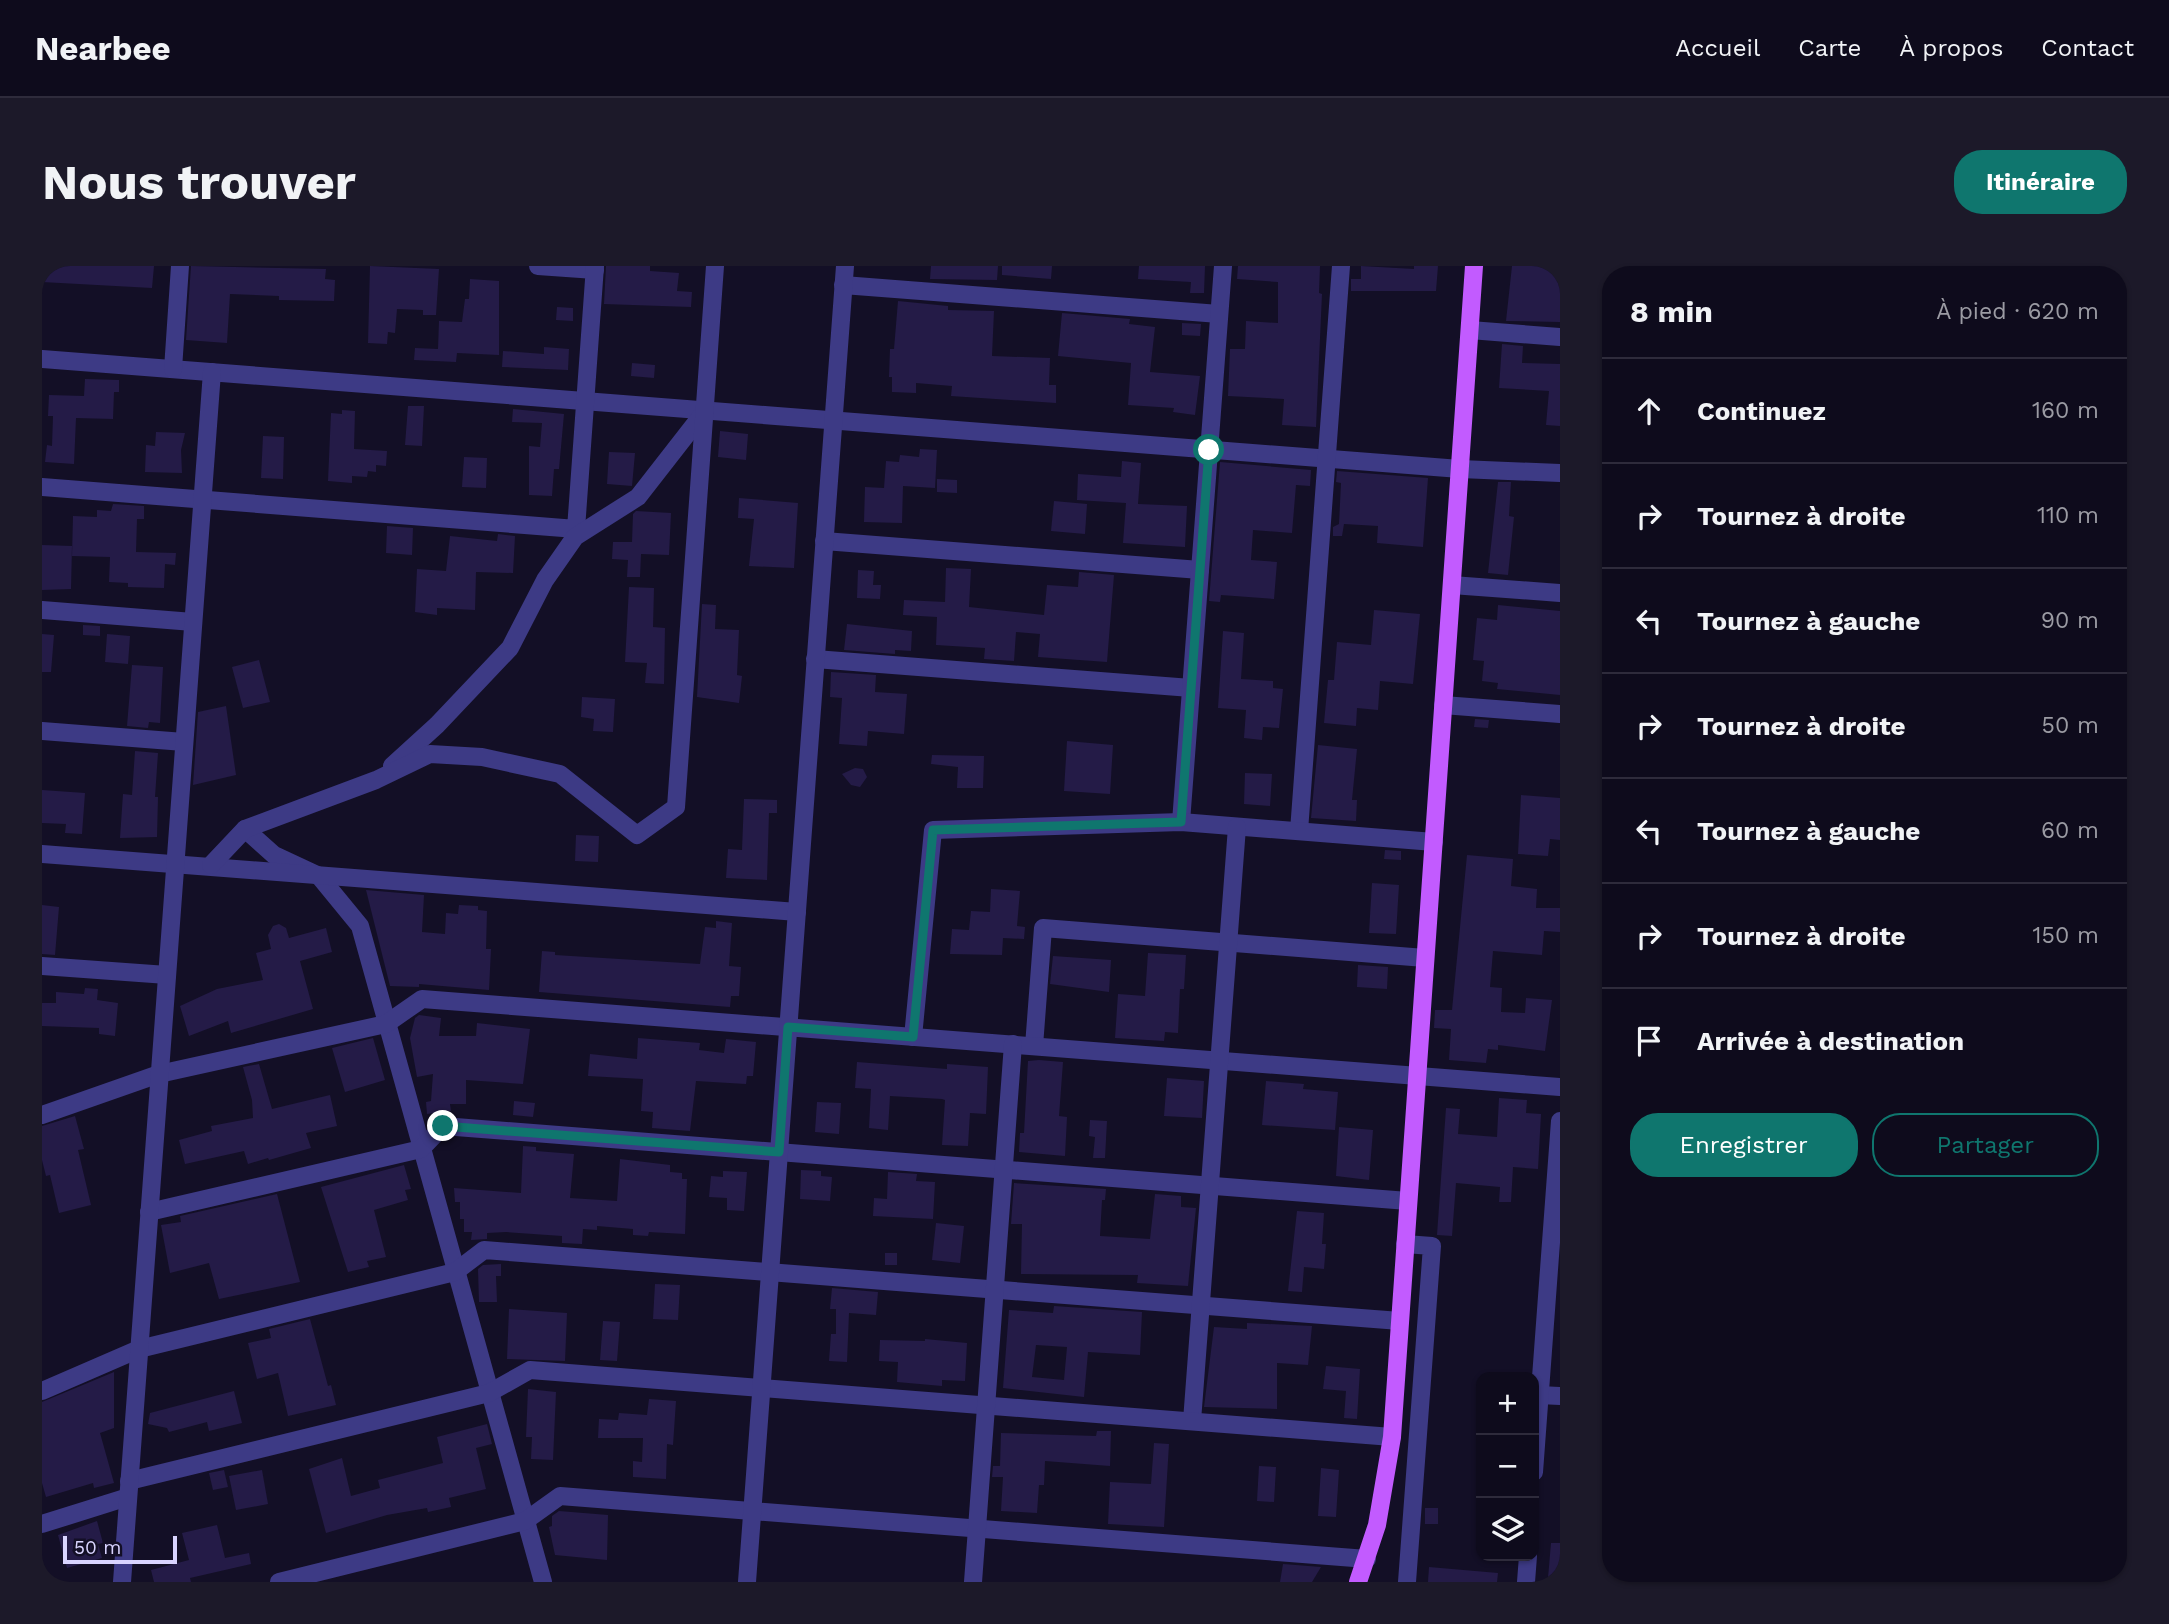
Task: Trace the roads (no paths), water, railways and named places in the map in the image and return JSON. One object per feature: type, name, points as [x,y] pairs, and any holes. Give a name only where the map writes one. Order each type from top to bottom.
[{"type":"main road","points":[[1358,1582],[1377,1525],[1392,1437],[1474,266]]},
{"type":"street","points":[[173,369],[180,266]]},
{"type":"street","points":[[42,487],[576,529],[595,268],[538,266]]},
{"type":"street","points":[[211,865],[245,829],[376,780],[430,754],[482,757],[560,774],[637,835],[676,807],[715,266]]},
{"type":"street","points":[[747,1582],[845,266]]},
{"type":"street","points":[[1181,822],[1223,266]]},
{"type":"street","points":[[1299,831],[1341,266]]},
{"type":"street","points":[[843,285],[1219,314]]},
{"type":"street","points":[[1470,330],[1560,337]]},
{"type":"street","points":[[42,359],[1460,470],[1560,474]]},
{"type":"street","points":[[122,1582],[212,372]]},
{"type":"street","points":[[376,780],[437,725],[510,648],[545,580],[575,537],[638,498],[705,411]]},
{"type":"street","points":[[824,541],[1200,570]]},
{"type":"street","points":[[1452,585],[1560,593]]},
{"type":"street","points":[[42,610],[193,622]]},
{"type":"street","points":[[815,659],[1191,688]]},
{"type":"street","points":[[1443,705],[1560,714]]},
{"type":"street","points":[[42,731],[184,743]]},
{"type":"street","points":[[913,1037],[933,830],[1181,822],[1434,842]]},
{"type":"street","points":[[1192,1421],[1237,827]]},
{"type":"street","points":[[245,829],[274,855],[318,876],[360,926],[543,1582]]},
{"type":"street","points":[[42,854],[796,912]]},
{"type":"street","points":[[1034,1046],[1043,928],[1425,958]]},
{"type":"street","points":[[42,966],[167,975]]},
{"type":"street","points":[[42,1115],[159,1074],[386,1024],[422,999],[1560,1087]]},
{"type":"street","points":[[973,1582],[1013,1044]]},
{"type":"street","points":[[1560,1121],[1557,1211],[1539,1395],[1560,1396]]},
{"type":"street","points":[[149,1212],[421,1149],[443,1126],[1408,1201]]},
{"type":"street","points":[[1405,1244],[1432,1246],[1407,1582]]},
{"type":"street","points":[[42,1391],[139,1349],[455,1272],[484,1250],[1400,1321]]},
{"type":"street","points":[[42,1524],[128,1489],[489,1393],[530,1370],[1392,1437]]},
{"type":"street","points":[[279,1582],[525,1521],[560,1496],[1367,1559]]},
{"type":"street","points":[[1526,1582],[1528,1561]]}]
